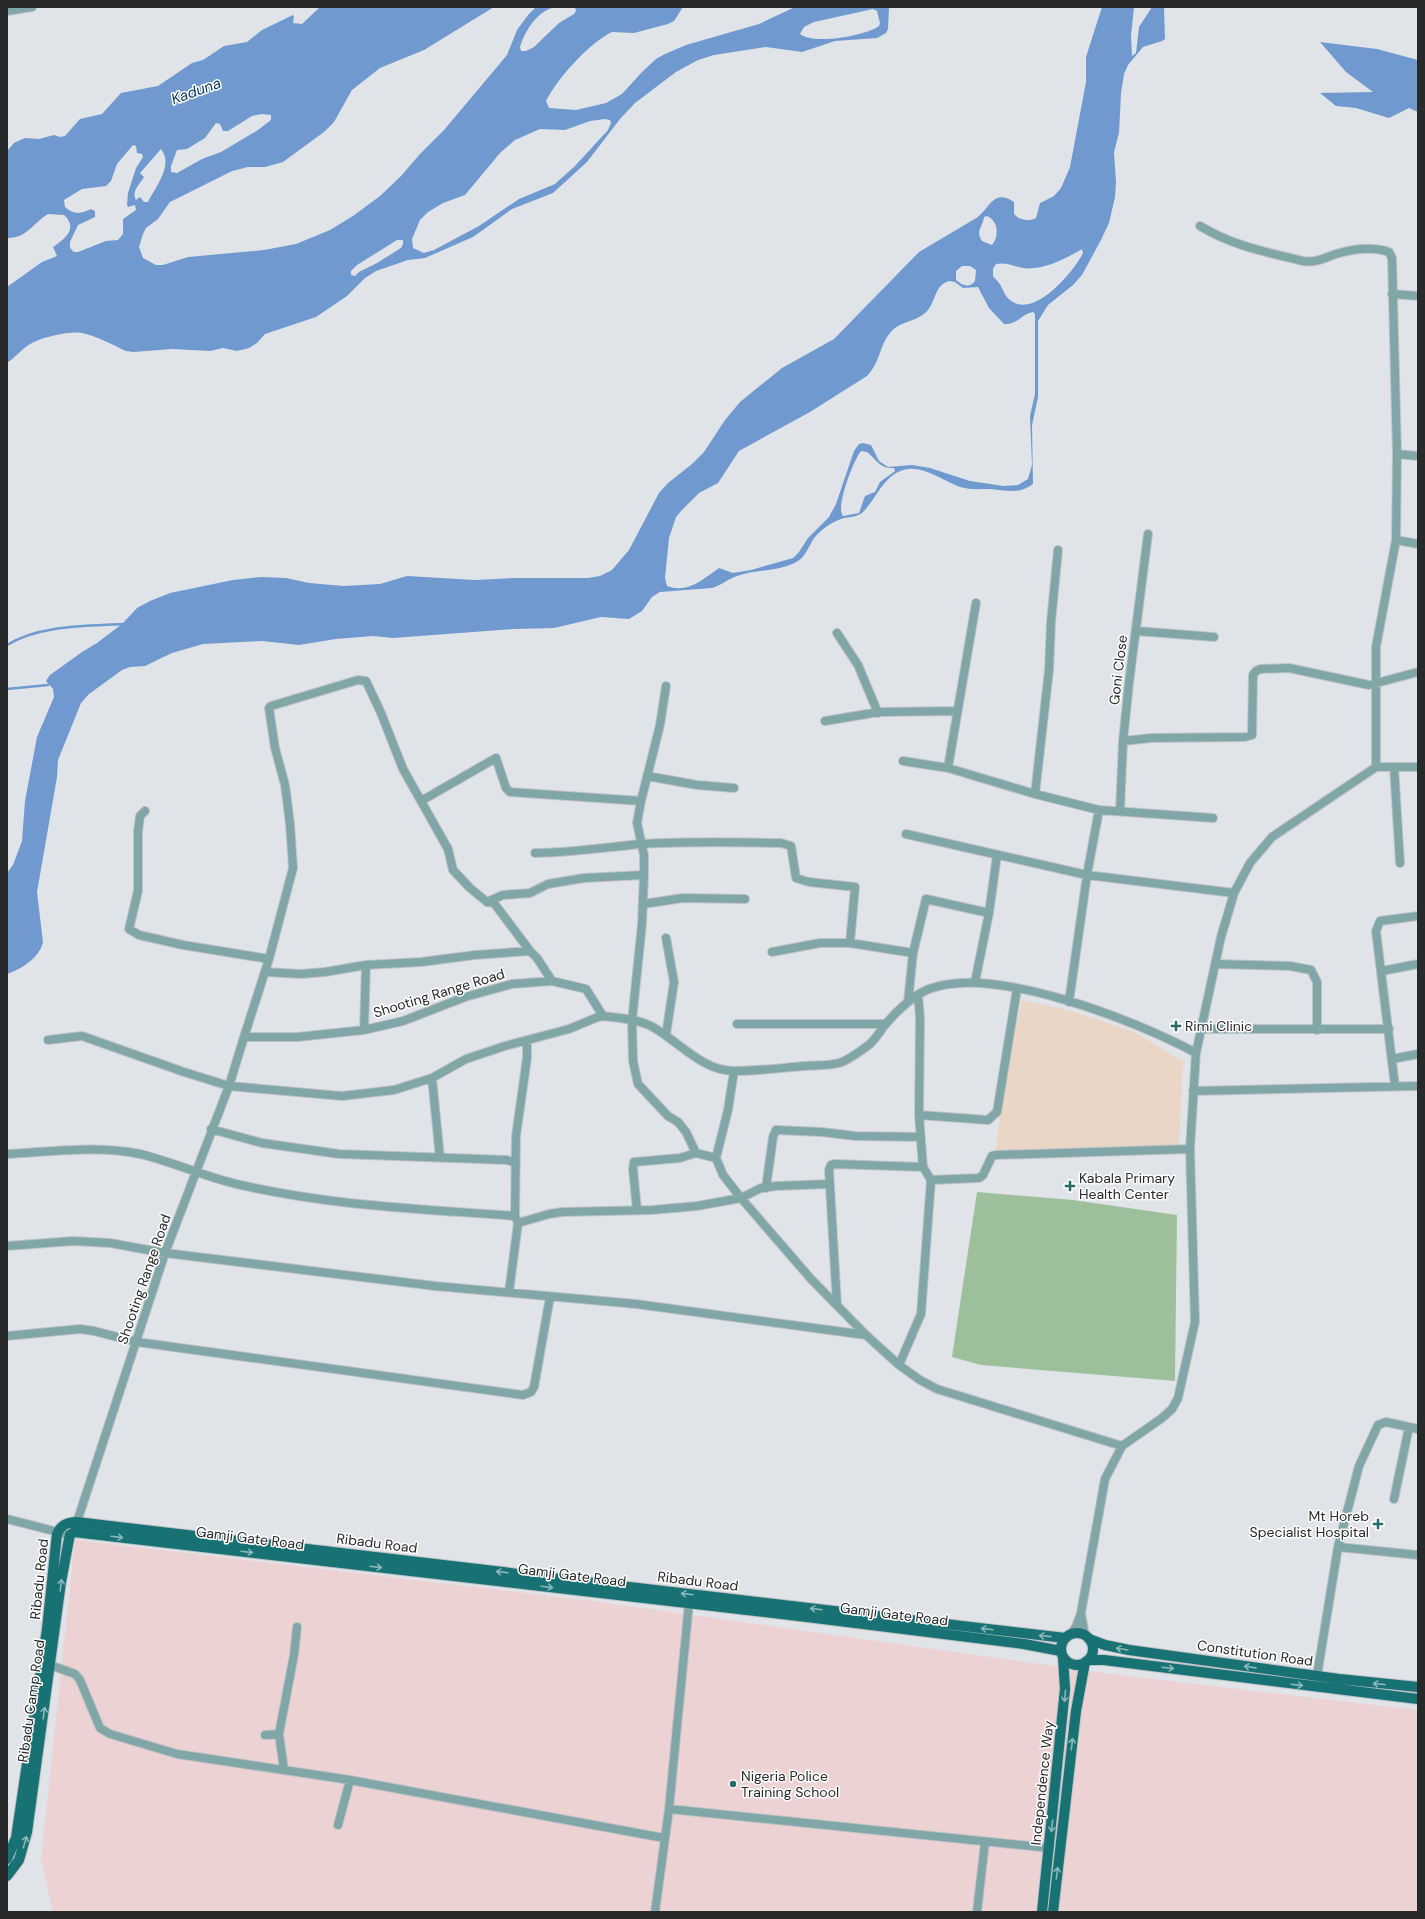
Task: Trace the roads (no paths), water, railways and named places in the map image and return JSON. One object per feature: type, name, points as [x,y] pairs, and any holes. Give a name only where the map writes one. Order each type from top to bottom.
[{"type":"main road","name":"Ribadu Road","points":[[7,1859],[16,1838],[47,1629],[58,1532],[64,1524],[76,1522],[608,1589],[1025,1634],[1068,1636]]},
{"type":"main road","name":"Gamji Gate Road","points":[[74,1533],[608,1589],[689,1603],[1024,1644],[1062,1654]]},
{"type":"main road","name":"Ribadu Camp Road","points":[[7,1876],[19,1860],[27,1832],[61,1582],[74,1533]]},
{"type":"main road","points":[[1080,1634],[1087,1637],[1091,1643],[1092,1652],[1087,1661],[1073,1664],[1062,1654],[1062,1642],[1068,1636],[1080,1634]]},
{"type":"main road","name":"Constitution Road","points":[[1087,1637],[1104,1645],[1129,1650],[1317,1676],[1418,1687]]},
{"type":"main road","name":"Independence Way","points":[[1042,1912],[1066,1689],[1062,1654]]},
{"type":"main road","name":"Constitution Road","points":[[1087,1661],[1104,1660],[1418,1699]]},
{"type":"main road","name":"Independence Way","points":[[1052,1912],[1076,1711],[1087,1661]]},
{"type":"street","points":[[7,11],[32,7]]},
{"type":"street","points":[[1200,226],[1237,245],[1313,263],[1337,254],[1366,248],[1380,249],[1388,252],[1392,258],[1397,454],[1396,540],[1376,647],[1376,767]]},
{"type":"street","points":[[1392,294],[1418,296]]},
{"type":"street","points":[[1397,454],[1418,456]]},
{"type":"street","name":"Goni Close","points":[[1120,811],[1123,741],[1148,534]]},
{"type":"street","points":[[1396,540],[1418,544]]},
{"type":"street","points":[[1035,794],[1049,670],[1051,622],[1058,550]]},
{"type":"street","points":[[948,768],[976,602]]},
{"type":"street","points":[[1137,631],[1214,637]]},
{"type":"street","points":[[837,633],[858,665],[878,713]]},
{"type":"street","points":[[1123,741],[1151,738],[1245,737],[1252,735],[1253,675],[1260,669],[1290,668],[1369,686],[1376,682],[1418,672]]},
{"type":"street","name":"Shooting Range Road","points":[[74,1533],[76,1522],[165,1253],[228,1086],[269,959],[293,868],[287,801],[268,712],[271,706],[363,680],[366,681],[381,713],[403,769],[421,801]]},
{"type":"street","points":[[666,686],[660,725],[637,823],[644,855],[644,875],[639,963],[632,1021],[633,1061],[638,1084],[668,1116],[678,1122],[686,1132],[696,1152]]},
{"type":"street","points":[[825,721],[878,713],[957,710]]},
{"type":"street","points":[[552,981],[537,958],[530,951],[494,903],[488,902],[470,888],[453,870],[448,849],[421,801],[496,758],[498,759],[506,788],[510,792],[641,801]]},
{"type":"street","points":[[903,761],[948,768],[1035,794],[1099,810],[1213,818]]},
{"type":"street","points":[[1068,1636],[1076,1627],[1081,1613],[1105,1479],[1122,1446],[1162,1418],[1172,1409],[1178,1398],[1195,1322],[1190,1148],[1196,1053],[1215,964],[1234,893],[1250,863],[1272,837],[1376,767],[1418,767]]},
{"type":"street","points":[[1394,767],[1400,863]]},
{"type":"street","points":[[647,776],[697,785],[734,788]]},
{"type":"street","points":[[1069,1002],[1087,875],[1099,810]]},
{"type":"street","points":[[145,812],[140,816],[138,831],[138,891],[129,929],[139,935],[182,945],[269,959]]},
{"type":"street","points":[[906,834],[1087,875],[1234,893]]},
{"type":"street","points":[[535,853],[559,853],[641,844],[709,842],[781,843],[791,846],[796,878],[809,882],[855,887],[850,942]]},
{"type":"street","points":[[975,982],[989,913],[997,855]]},
{"type":"street","points":[[488,902],[503,895],[530,893],[548,884],[584,878],[644,875]]},
{"type":"street","points":[[643,904],[683,898],[745,899]]},
{"type":"street","points":[[908,1002],[912,953],[926,899],[989,913]]},
{"type":"street","points":[[1395,1086],[1376,931],[1380,922],[1418,916]]},
{"type":"street","points":[[666,938],[674,982],[666,1035]]},
{"type":"street","points":[[772,952],[820,943],[850,942],[912,953]]},
{"type":"street","points":[[265,972],[302,974],[325,972],[366,965],[421,962],[475,955],[530,951]]},
{"type":"street","points":[[1215,964],[1290,966],[1312,970],[1317,982],[1317,1030]]},
{"type":"street","points":[[1382,971],[1418,964]]},
{"type":"street","points":[[364,1030],[366,965]]},
{"type":"street","name":"Shooting Range Road","points":[[244,1037],[297,1037],[364,1030],[402,1021],[466,997],[512,984],[552,981],[586,989],[603,1016]]},
{"type":"street","points":[[48,1040],[82,1036],[228,1086],[342,1096],[394,1090],[432,1078],[466,1059],[569,1029],[603,1016],[648,1025],[666,1035],[703,1062],[711,1066],[734,1071],[840,1062],[870,1043],[908,1002],[918,995],[929,989],[948,984],[975,982],[1017,989],[1069,1002],[1132,1022],[1196,1053]]},
{"type":"street","points":[[919,1115],[988,1120],[997,1112],[1017,989]]},
{"type":"street","points":[[899,1365],[921,1314],[931,1180],[923,1167],[919,1115],[920,1018],[918,995]]},
{"type":"street","points":[[737,1024],[886,1024]]},
{"type":"street","points":[[1201,1029],[1389,1029]]},
{"type":"street","points":[[509,1292],[517,1220],[516,1136],[528,1058],[527,1040]]},
{"type":"street","points":[[1392,1059],[1418,1054]]},
{"type":"street","points":[[734,1071],[728,1110],[716,1158],[723,1176],[837,1305],[866,1335],[899,1365],[936,1389],[1122,1446]]},
{"type":"street","points":[[432,1078],[440,1158]]},
{"type":"street","points":[[1193,1091],[1418,1086]]},
{"type":"street","points":[[211,1129],[262,1143],[340,1154],[507,1160],[516,1164]]},
{"type":"street","points":[[766,1188],[772,1137],[776,1130],[822,1132],[855,1136],[921,1137]]},
{"type":"street","points":[[931,1180],[978,1178],[983,1175],[992,1156],[996,1155],[1190,1148]]},
{"type":"street","points":[[7,1154],[89,1150],[119,1151],[140,1154],[241,1185],[313,1197],[517,1220],[562,1212],[637,1210],[697,1206],[741,1198],[761,1188],[830,1184]]},
{"type":"street","points":[[637,1210],[633,1169],[634,1162],[680,1158],[696,1152],[716,1158]]},
{"type":"street","points":[[837,1305],[829,1170],[831,1165],[923,1167]]},
{"type":"street","points":[[7,1246],[73,1240],[110,1244],[165,1253],[435,1286],[636,1304],[866,1335]]},
{"type":"street","points":[[7,1336],[80,1329],[94,1331],[136,1342],[523,1395],[531,1392],[534,1386],[550,1297]]},
{"type":"street","points":[[1317,1676],[1338,1547],[1359,1466],[1374,1429],[1378,1425],[1386,1422],[1418,1429]]},
{"type":"street","points":[[1394,1499],[1409,1427]]},
{"type":"street","points":[[7,1519],[58,1532],[74,1533]]},
{"type":"street","points":[[1338,1547],[1418,1555]]},
{"type":"street","points":[[655,1912],[669,1809],[689,1603]]},
{"type":"street","points":[[1081,1613],[1087,1637]]},
{"type":"street","points":[[284,1770],[279,1734],[298,1627]]},
{"type":"street","points":[[50,1666],[75,1674],[80,1680],[96,1722],[100,1728],[110,1734],[177,1754],[350,1780],[664,1838]]},
{"type":"street","points":[[265,1735],[279,1734]]},
{"type":"street","points":[[338,1825],[350,1780]]},
{"type":"street","points":[[669,1809],[1050,1848]]},
{"type":"street","points":[[977,1912],[985,1842]]},
{"type":"water","name":"Kaduna","points":[[320,7],[494,7],[424,50],[380,68],[352,90],[334,122],[324,132],[283,162],[265,167],[248,167],[232,171],[170,202],[158,219],[146,228],[143,234],[139,247],[143,258],[156,265],[163,265],[188,257],[264,250],[296,244],[330,230],[353,216],[380,196],[444,130],[507,55],[517,30],[536,7],[555,7],[537,17],[533,22],[522,41],[520,47],[521,51],[526,51],[534,47],[559,23],[574,14],[576,11],[575,7],[683,7],[674,21],[668,24],[634,33],[612,32],[594,44],[574,62],[558,82],[546,101],[549,108],[576,110],[606,103],[622,94],[642,72],[656,59],[665,54],[686,45],[759,24],[795,7],[889,7],[888,29],[886,33],[877,38],[835,41],[802,52],[766,47],[714,55],[698,60],[676,72],[635,103],[620,119],[587,162],[553,193],[512,209],[473,237],[425,258],[408,260],[376,271],[365,278],[347,296],[316,317],[265,334],[257,343],[249,348],[237,351],[223,348],[210,351],[172,349],[133,352],[126,351],[88,334],[71,333],[51,336],[34,342],[7,363],[7,287],[42,262],[57,256],[53,247],[65,237],[70,229],[70,225],[64,215],[48,214],[29,230],[19,236],[7,238],[7,151],[14,143],[25,138],[39,139],[54,135],[60,137],[65,136],[80,119],[102,114],[121,93],[158,86],[192,63],[203,60],[224,46],[247,42],[262,30],[293,15],[293,23],[302,24]],"holes":[[[873,9],[877,11],[880,23],[879,26],[872,30],[840,38],[816,39],[800,34],[804,27],[814,22]],[[262,114],[271,115],[271,120],[258,130],[221,152],[202,159],[177,173],[171,172],[171,166],[177,150],[187,149],[205,138],[216,123],[220,124],[223,131],[228,131],[252,116]],[[605,119],[610,120],[611,123],[608,130],[575,166],[555,184],[519,199],[479,226],[434,250],[424,253],[413,248],[412,239],[420,220],[428,212],[443,203],[465,195],[500,153],[515,140],[540,129],[565,130],[590,121]],[[133,145],[136,146],[137,153],[142,154],[143,157],[136,168],[128,193],[127,205],[128,207],[135,205],[136,210],[123,219],[123,234],[118,240],[106,241],[78,252],[74,252],[70,248],[70,242],[78,225],[95,217],[95,211],[91,209],[81,213],[71,211],[65,207],[64,200],[82,189],[106,186],[111,181],[117,164]],[[161,149],[165,162],[164,169],[159,183],[148,202],[144,202],[140,197],[136,200],[135,197],[135,191],[144,177],[140,173]],[[397,240],[403,240],[401,248],[377,263],[359,272],[355,276],[351,275],[351,271],[357,265]]]},
{"type":"water","points":[[1102,7],[1134,7],[1131,36],[1132,56],[1136,53],[1139,27],[1152,7],[1164,7],[1165,39],[1143,47],[1128,65],[1124,74],[1121,93],[1119,133],[1114,152],[1116,182],[1115,197],[1109,223],[1082,275],[1073,285],[1048,305],[1038,321],[1038,397],[1032,425],[1033,484],[1017,491],[971,489],[960,487],[921,470],[908,469],[900,471],[888,479],[863,513],[857,516],[838,520],[830,524],[817,535],[804,555],[791,565],[737,576],[712,588],[660,592],[652,597],[642,611],[629,619],[601,617],[554,628],[514,629],[393,638],[373,636],[336,639],[299,645],[262,641],[203,644],[172,653],[145,666],[130,667],[122,670],[89,694],[81,703],[58,760],[57,777],[37,892],[43,942],[38,953],[30,962],[7,974],[7,873],[13,865],[22,841],[25,801],[37,737],[54,697],[53,689],[46,681],[50,675],[97,643],[122,624],[137,608],[150,601],[170,593],[233,580],[261,577],[286,578],[309,583],[344,586],[380,584],[407,576],[475,580],[513,578],[588,578],[600,576],[612,570],[629,550],[659,493],[668,483],[692,464],[704,452],[725,420],[740,402],[782,368],[834,339],[919,252],[978,217],[993,200],[997,198],[1007,198],[1014,202],[1014,214],[1019,218],[1027,220],[1036,218],[1040,203],[1054,196],[1061,188],[1070,167],[1086,82],[1086,57]],"holes":[[[987,216],[991,218],[996,225],[997,234],[992,245],[982,241],[979,234],[984,217]],[[1082,249],[1083,253],[1072,270],[1054,290],[1033,303],[1023,305],[1010,300],[993,276],[993,269],[996,264],[1006,264],[1023,268],[1038,268],[1062,260]],[[962,266],[970,266],[976,270],[975,281],[968,286],[961,283],[956,280],[956,271]],[[949,281],[955,282],[963,288],[978,287],[989,308],[1004,324],[1013,323],[1029,313],[1033,312],[1035,314],[1035,394],[1030,416],[1032,465],[1028,479],[1018,485],[1004,486],[970,481],[930,468],[912,465],[888,467],[879,461],[871,445],[863,443],[859,444],[854,451],[836,504],[829,517],[808,538],[793,558],[751,570],[733,573],[719,568],[701,581],[688,587],[675,588],[667,586],[665,578],[669,538],[676,517],[682,510],[699,493],[718,483],[739,451],[810,412],[867,376],[875,365],[886,338],[890,333],[899,326],[924,314],[931,306],[936,293],[941,286]],[[861,451],[867,452],[879,463],[885,467],[894,468],[895,471],[880,482],[875,492],[865,496],[859,513],[843,516],[841,511],[843,494],[854,463]]]},
{"type":"water","points":[[1320,42],[1377,49],[1418,60],[1418,112],[1409,108],[1389,118],[1356,108],[1336,106],[1320,93],[1373,92],[1346,72]]},
{"type":"waterway","points":[[7,645],[20,638],[48,630],[78,626],[122,624]]},
{"type":"waterway","points":[[7,689],[48,685]]},
{"type":"place","name":"Rimi Clinic","points":[[1176,1026]]},
{"type":"place","name":"Kabala Primary Health Center","points":[[1070,1186]]},
{"type":"place","name":"Mt Horeb Specialist Hospital","points":[[1378,1524]]},
{"type":"place","name":"Nigeria Police Training School","points":[[733,1784]]}]
